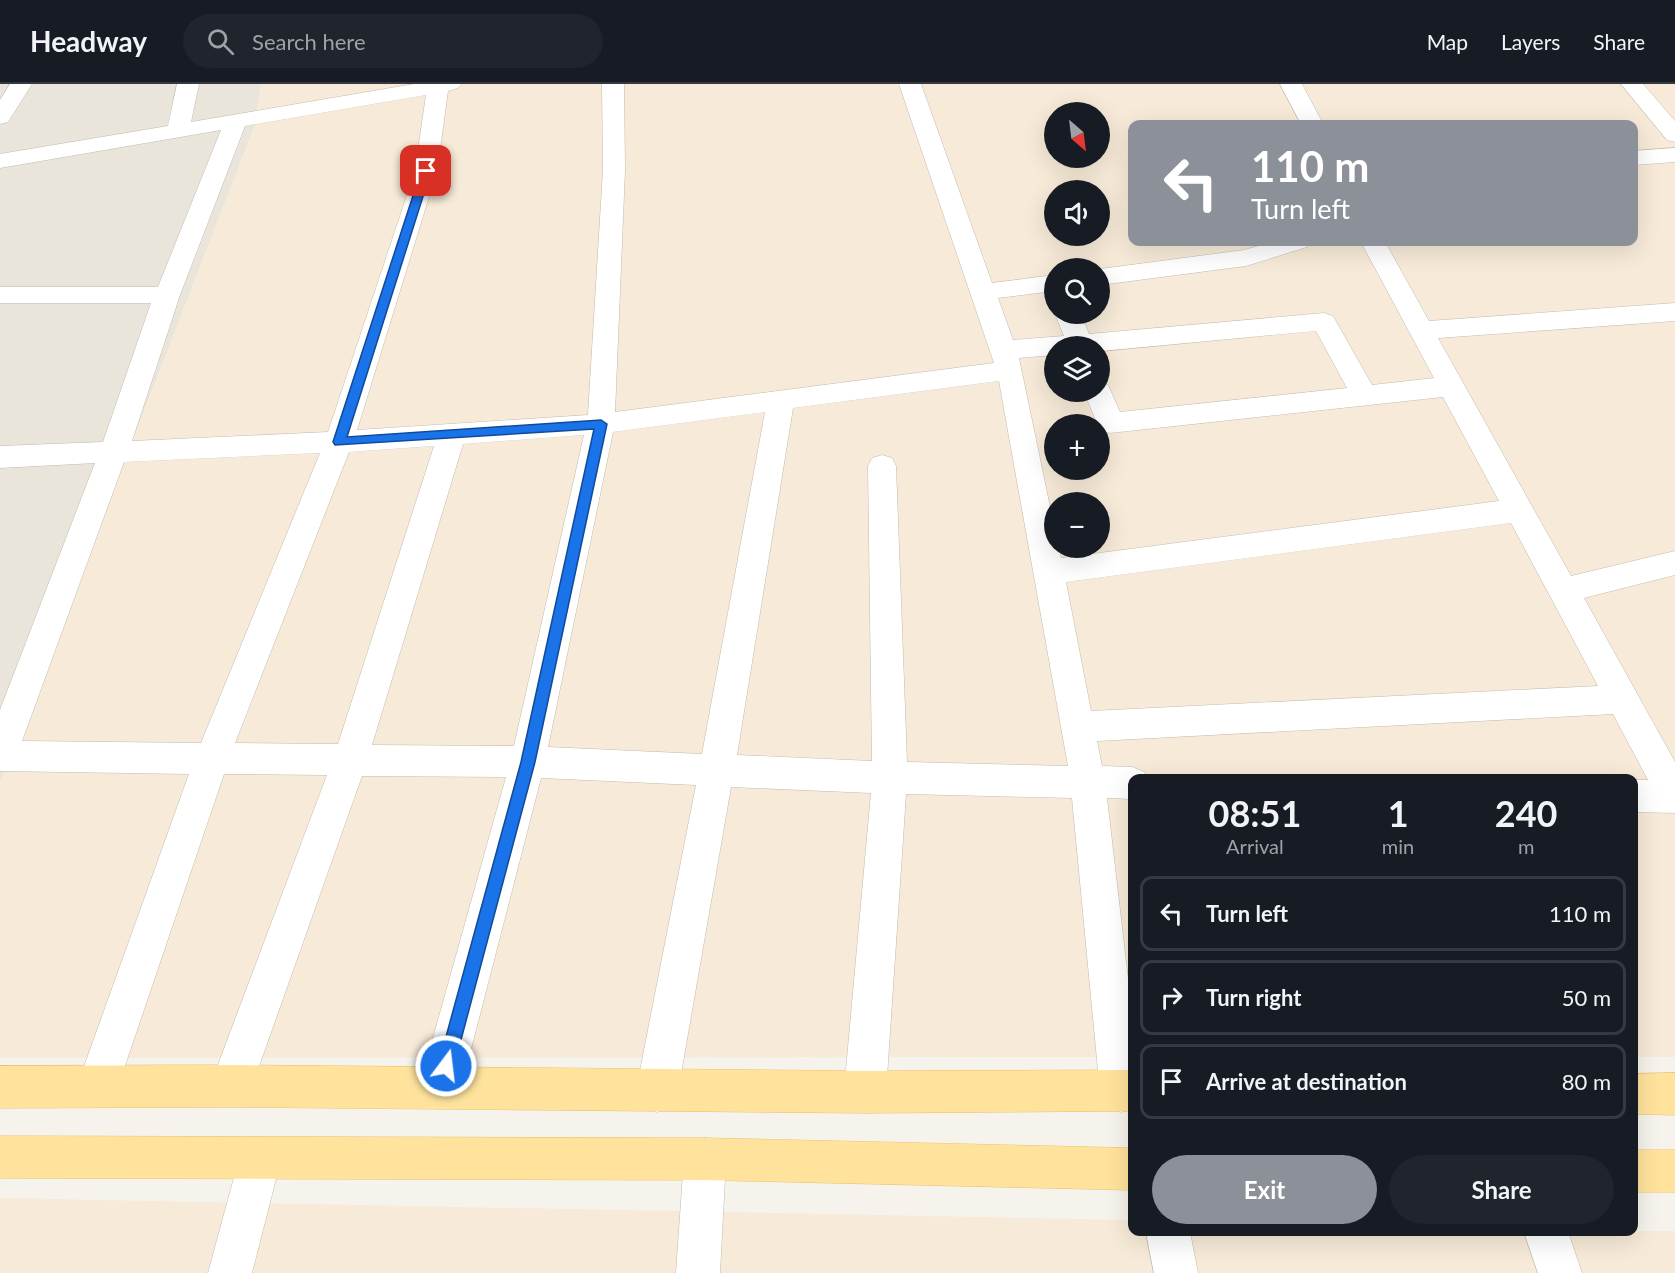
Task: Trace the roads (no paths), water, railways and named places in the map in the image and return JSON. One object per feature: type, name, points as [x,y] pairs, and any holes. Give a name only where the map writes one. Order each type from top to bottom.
[{"type":"main road","points":[[0,1087],[231,1086],[865,1092],[1127,1091]]},
{"type":"main road","points":[[1638,1094],[1675,1094]]},
{"type":"main road","points":[[0,1157],[705,1159],[1128,1169]]},
{"type":"main road","points":[[1638,1171],[1675,1172]]},
{"type":"street","points":[[0,117],[21,84]]},
{"type":"street","points":[[178,130],[188,84]]},
{"type":"street","points":[[440,1088],[528,762],[601,424],[614,170],[613,84]]},
{"type":"street","points":[[910,84],[1007,360],[1088,782],[1127,1091]]},
{"type":"street","points":[[1291,84],[1310,120]]},
{"type":"street","points":[[1632,84],[1675,135]]},
{"type":"street","points":[[0,161],[236,121],[298,101],[442,85],[426,171],[339,442],[212,758],[98,1086]]},
{"type":"street","points":[[236,121],[167,295],[114,451],[0,756],[528,762],[890,778],[1128,783]]},
{"type":"street","points":[[1638,158],[1675,155]]},
{"type":"street","points":[[1110,276],[1246,258],[1286,246]]},
{"type":"street","points":[[1375,246],[1675,796],[1638,796]]},
{"type":"street","points":[[983,292],[1044,284]]},
{"type":"street","points":[[0,294],[167,295]]},
{"type":"street","points":[[1421,330],[1675,312]]},
{"type":"street","points":[[1110,342],[1324,322],[1365,396]]},
{"type":"street","points":[[0,457],[339,442],[601,424],[781,400],[1044,352]]},
{"type":"street","points":[[1102,402],[1110,423],[1452,387]]},
{"type":"street","points":[[657,1090],[717,769],[781,400]]},
{"type":"street","points":[[231,1086],[350,760],[452,434]]},
{"type":"street","points":[[865,1092],[890,778],[882,466]]},
{"type":"street","points":[[1048,572],[1520,510]]},
{"type":"street","points":[[1563,591],[1675,563]]},
{"type":"street","points":[[1077,727],[1622,699]]},
{"type":"street","points":[[230,1273],[260,1159]]},
{"type":"street","points":[[698,1273],[705,1159]]},
{"type":"street","points":[[1169,1236],[1176,1273]]},
{"type":"street","points":[[1547,1236],[1560,1273]]}]
